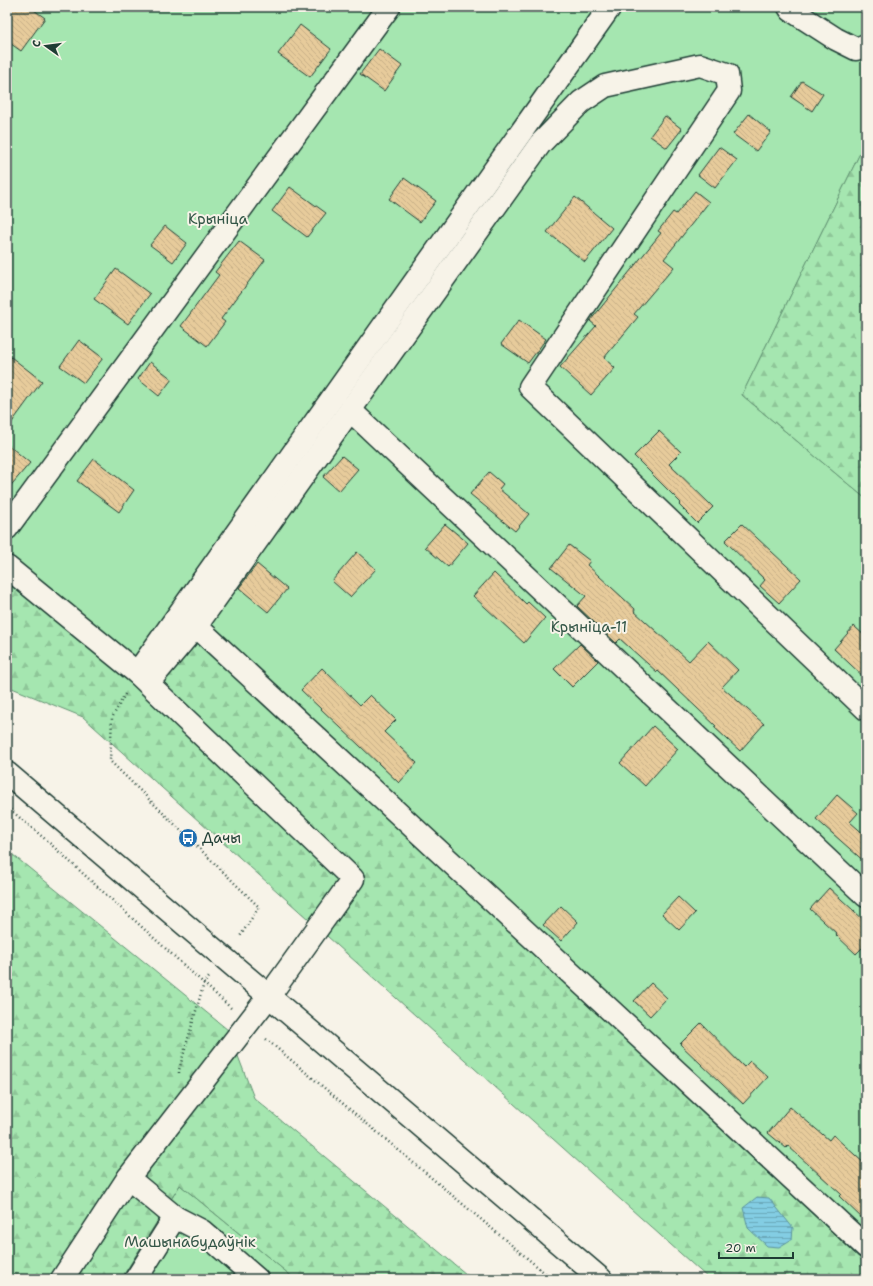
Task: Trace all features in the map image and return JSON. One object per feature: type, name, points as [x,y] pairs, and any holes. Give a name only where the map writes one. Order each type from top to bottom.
[{"type":"street","points":[[7,528],[389,7]]},
{"type":"street","points":[[143,678],[610,7]]},
{"type":"street","points":[[789,7],[791,10],[836,39],[856,49],[866,45]]},
{"type":"street","points":[[143,678],[196,626],[351,411],[540,144],[581,102],[605,86],[700,65],[727,74],[729,91],[530,387],[866,709]]},
{"type":"street","points":[[351,411],[866,896]]},
{"type":"street","points":[[7,567],[143,678],[353,879],[269,996],[128,1178],[62,1279]]},
{"type":"street","points":[[196,626],[866,1247]]},
{"type":"street","points":[[7,773],[601,1279]]},
{"type":"street","points":[[128,1178],[175,1217],[202,1232],[257,1279]]},
{"type":"street","points":[[136,1279],[175,1217]]},
{"type":"path","points":[[143,678],[112,718],[110,761],[188,838]]},
{"type":"path","points":[[7,807],[45,839],[248,1023],[552,1279]]},
{"type":"green space","name":"Крыніца-11","points":[[7,7],[866,7],[866,141],[742,395],[866,499],[866,1264],[181,626],[137,682],[7,580]]},
{"type":"green space","points":[[866,141],[866,499],[742,395]]},
{"type":"green space","points":[[7,580],[137,682],[181,625],[866,1264],[866,1279],[709,1279],[83,717],[7,686]]},
{"type":"green space","points":[[7,850],[228,1030],[254,1098],[472,1279],[295,1279],[180,1185],[121,1279],[7,1279]]},
{"type":"green space","name":"Машынабудаўнік","points":[[180,1185],[295,1279],[121,1279]]},
{"type":"water","points":[[757,1197],[769,1198],[793,1228],[792,1239],[779,1247],[767,1246],[748,1228],[743,1208]]},
{"type":"building","points":[[7,7],[30,7],[45,18],[21,51],[7,41]]},
{"type":"building","points":[[300,25],[331,49],[310,77],[278,54]]},
{"type":"building","points":[[379,49],[402,66],[384,91],[360,74]]},
{"type":"building","points":[[802,81],[823,94],[812,111],[791,97]]},
{"type":"building","points":[[749,114],[771,132],[756,151],[733,134]]},
{"type":"building","points":[[665,116],[682,129],[667,148],[650,136]]},
{"type":"building","points":[[719,147],[737,160],[715,188],[698,175]]},
{"type":"building","points":[[404,178],[436,201],[420,222],[389,199]]},
{"type":"building","points":[[290,187],[326,213],[307,237],[272,211]]},
{"type":"building","points":[[695,191],[709,202],[664,259],[674,267],[634,314],[638,317],[604,358],[615,368],[591,395],[560,367],[596,326],[590,321],[661,233],[658,231],[673,212],[676,214]]},
{"type":"building","points":[[575,197],[612,228],[585,262],[547,232]]},
{"type":"building","points":[[165,226],[187,243],[173,262],[150,245]]},
{"type":"building","points":[[239,241],[265,260],[221,319],[225,322],[207,346],[181,326],[219,275],[215,272]]},
{"type":"building","points":[[116,269],[150,294],[128,324],[94,299]]},
{"type":"building","points":[[519,320],[546,339],[528,363],[501,344]]},
{"type":"building","points":[[79,340],[103,358],[84,383],[60,366]]},
{"type":"building","points":[[7,354],[42,381],[7,429]]},
{"type":"building","points":[[150,362],[172,379],[159,396],[138,379]]},
{"type":"building","points":[[659,431],[681,452],[669,464],[713,507],[697,523],[679,505],[681,503],[634,456]]},
{"type":"building","points":[[7,444],[30,463],[7,490]]},
{"type":"building","points":[[342,456],[358,469],[339,491],[323,477]]},
{"type":"building","points":[[94,459],[134,490],[119,512],[77,481]]},
{"type":"building","points":[[489,472],[503,484],[499,489],[529,514],[515,531],[470,494]]},
{"type":"building","points":[[445,524],[468,543],[448,567],[425,547]]},
{"type":"building","points":[[742,524],[801,579],[779,603],[760,586],[765,580],[725,541]]},
{"type":"building","points":[[569,545],[590,561],[587,565],[635,609],[634,611],[689,661],[708,641],[738,670],[722,687],[764,724],[740,751],[658,671],[657,672],[620,639],[616,643],[577,606],[586,596],[551,568]]},
{"type":"building","points":[[357,552],[376,569],[350,597],[332,581]]},
{"type":"building","points":[[257,564],[287,589],[268,612],[239,588]]},
{"type":"building","points":[[494,573],[526,604],[528,602],[545,618],[524,643],[473,596]]},
{"type":"building","points":[[854,626],[866,637],[866,679],[834,649]]},
{"type":"building","points":[[580,644],[598,661],[572,687],[554,669]]},
{"type":"building","points":[[322,668],[360,705],[370,695],[396,720],[384,732],[417,763],[399,783],[301,690]]},
{"type":"building","points":[[653,726],[678,749],[645,786],[620,763]]},
{"type":"building","points":[[837,795],[858,813],[850,822],[866,836],[866,863],[816,819]]},
{"type":"building","points":[[829,888],[866,922],[866,944],[856,954],[810,909]]},
{"type":"building","points":[[678,897],[695,913],[679,930],[662,914]]},
{"type":"building","points":[[561,906],[578,922],[561,941],[543,925]]},
{"type":"building","points":[[651,983],[667,998],[650,1016],[634,1001]]},
{"type":"building","points":[[701,1023],[744,1067],[750,1061],[768,1077],[743,1104],[680,1044]]},
{"type":"building","points":[[790,1107],[829,1140],[833,1135],[866,1165],[866,1222],[839,1196],[841,1194],[788,1146],[786,1148],[768,1133]]},
{"type":"place","name":"Дачы","points":[[188,838]]},
{"type":"park label","name":"Крыніца","points":[[218,219]]}]
